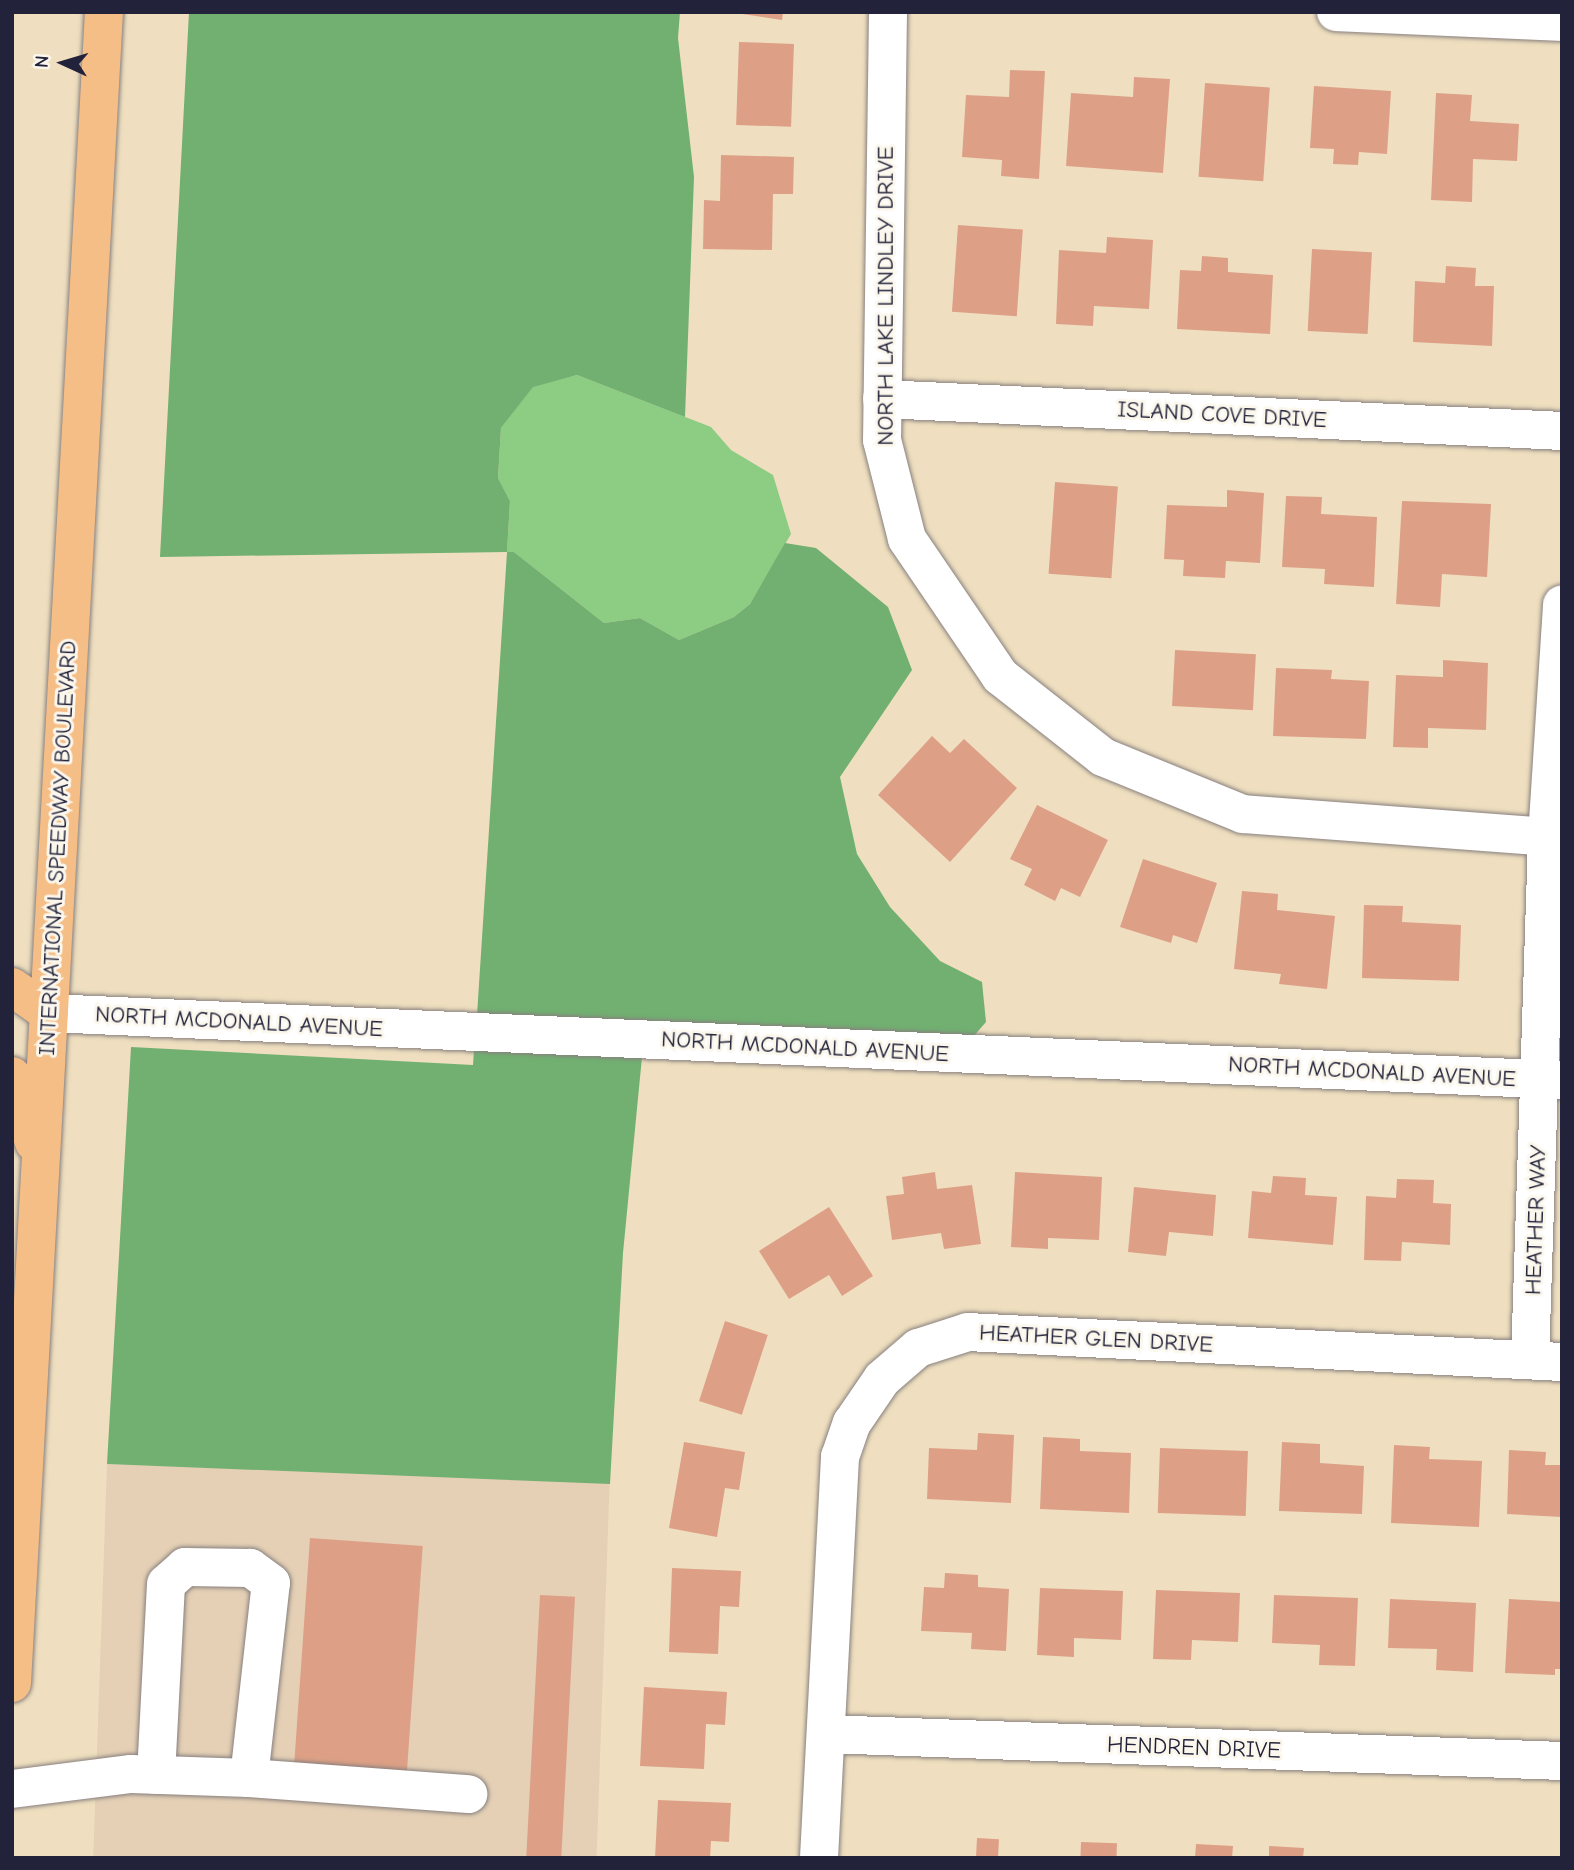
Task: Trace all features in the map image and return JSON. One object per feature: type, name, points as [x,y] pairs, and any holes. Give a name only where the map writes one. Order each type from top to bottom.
[{"type":"main road","name":"INTERNATIONAL SPEEDWAY BOULEVARD","points":[[12,1683],[104,12]]},
{"type":"main road","points":[[12,987],[49,1013]]},
{"type":"main road","points":[[12,1076],[41,1161]]},
{"type":"street","name":"NORTH LAKE LINDLEY DRIVE","points":[[888,12],[882,440],[913,550],[1000,676],[1103,757],[1243,814],[1554,838]]},
{"type":"street","points":[[1336,12],[1562,22]]},
{"type":"street","name":"ISLAND COVE DRIVE","points":[[883,399],[1562,431]]},
{"type":"street","name":"HEATHER WAY","points":[[1546,1361],[1554,838],[1562,604]]},
{"type":"street","name":"NORTH MCDONALD AVENUE","points":[[49,1013],[1551,1080]]},
{"type":"street","name":"HEATHER GLEN DRIVE","points":[[819,1858],[840,1457],[852,1423],[882,1379],[918,1348],[968,1332],[1546,1361]]},
{"type":"street","points":[[156,1775],[166,1584],[185,1567],[250,1568],[271,1583],[249,1778]]},
{"type":"street","name":"HENDREN DRIVE","points":[[825,1734],[1562,1761]]},
{"type":"street","points":[[12,1789],[156,1775],[249,1778],[468,1794]]},
{"type":"shaded area","points":[[107,1464],[610,1482],[597,1858],[93,1858]]},
{"type":"green space","points":[[189,12],[680,12],[678,38],[694,177],[685,417],[577,375],[533,387],[501,428],[498,478],[510,501],[507,552],[160,557]]},
{"type":"green space","points":[[577,375],[711,427],[731,450],[773,475],[791,534],[750,604],[734,617],[679,640],[640,618],[604,623],[514,552],[507,552],[510,501],[498,478],[501,428],[533,386]]},
{"type":"green space","points":[[785,543],[816,548],[888,607],[912,670],[840,777],[857,854],[890,907],[940,961],[982,982],[986,1022],[973,1037],[477,1015],[507,552],[514,552],[604,623],[640,618],[679,640],[734,617],[750,604]]},
{"type":"green space","points":[[131,1047],[473,1065],[474,1050],[642,1057],[623,1253],[610,1484],[107,1464]]},
{"type":"building","points":[[729,12],[783,12],[782,20]]},
{"type":"building","points":[[739,42],[794,44],[791,127],[736,125]]},
{"type":"building","points":[[1010,70],[1045,71],[1039,179],[1001,176],[1002,160],[962,157],[966,95],[1009,97]]},
{"type":"building","points":[[1134,77],[1170,79],[1163,173],[1066,166],[1071,93],[1133,97]]},
{"type":"building","points":[[1205,83],[1270,88],[1263,181],[1198,177]]},
{"type":"building","points":[[1314,86],[1391,91],[1387,154],[1359,152],[1358,165],[1333,164],[1334,149],[1310,148]]},
{"type":"building","points":[[1436,93],[1472,95],[1470,121],[1519,124],[1517,161],[1473,159],[1472,202],[1431,200]]},
{"type":"building","points":[[721,155],[794,157],[793,194],[773,194],[772,250],[703,249],[704,200],[720,201]]},
{"type":"building","points":[[958,225],[1023,230],[1017,316],[952,312]]},
{"type":"building","points":[[1107,237],[1153,240],[1149,309],[1094,306],[1093,326],[1056,324],[1059,250],[1106,253]]},
{"type":"building","points":[[1312,249],[1372,252],[1368,334],[1308,331]]},
{"type":"building","points":[[1202,256],[1228,258],[1228,272],[1273,275],[1270,334],[1177,329],[1180,270],[1201,271]]},
{"type":"building","points":[[1446,266],[1476,268],[1475,286],[1494,286],[1492,346],[1413,342],[1415,281],[1445,283]]},
{"type":"building","points":[[1055,482],[1118,486],[1111,578],[1049,574]]},
{"type":"building","points":[[1227,490],[1264,493],[1260,563],[1226,561],[1225,578],[1183,576],[1184,560],[1164,559],[1167,505],[1227,507]]},
{"type":"building","points":[[1286,496],[1322,497],[1321,514],[1377,517],[1374,587],[1324,584],[1325,569],[1282,567]]},
{"type":"building","points":[[1402,501],[1491,504],[1487,577],[1442,574],[1440,607],[1396,604]]},
{"type":"building","points":[[1175,650],[1256,654],[1253,710],[1172,706]]},
{"type":"building","points":[[1443,660],[1488,663],[1486,730],[1428,728],[1428,748],[1393,747],[1396,675],[1443,677]]},
{"type":"building","points":[[1276,668],[1332,670],[1331,679],[1369,681],[1366,739],[1273,736]]},
{"type":"building","points":[[932,736],[950,753],[964,739],[1017,788],[950,862],[878,795]]},
{"type":"building","points":[[1037,805],[1108,840],[1080,897],[1061,888],[1055,901],[1024,885],[1032,869],[1010,859]]},
{"type":"building","points":[[1143,859],[1217,883],[1197,943],[1173,935],[1171,943],[1120,927]]},
{"type":"building","points":[[1242,891],[1278,894],[1277,910],[1335,916],[1327,989],[1279,984],[1281,974],[1234,969]]},
{"type":"building","points":[[1364,905],[1403,906],[1402,922],[1461,925],[1459,981],[1362,978]]},
{"type":"building","points":[[935,1172],[937,1189],[972,1185],[981,1244],[944,1249],[941,1233],[892,1240],[886,1196],[904,1194],[902,1177]]},
{"type":"building","points":[[1015,1172],[1102,1177],[1099,1240],[1048,1238],[1048,1249],[1011,1247]]},
{"type":"building","points":[[1273,1176],[1306,1178],[1305,1195],[1337,1197],[1333,1245],[1248,1238],[1252,1191],[1271,1193]]},
{"type":"building","points":[[1397,1179],[1434,1180],[1433,1203],[1451,1204],[1450,1245],[1402,1242],[1401,1261],[1364,1260],[1366,1196],[1396,1198]]},
{"type":"building","points":[[1134,1187],[1216,1195],[1213,1236],[1169,1232],[1166,1256],[1128,1252]]},
{"type":"building","points":[[829,1207],[873,1276],[842,1296],[829,1275],[789,1299],[759,1251]]},
{"type":"building","points":[[725,1321],[768,1335],[742,1415],[699,1401]]},
{"type":"building","points":[[978,1433],[1014,1435],[1011,1503],[927,1499],[929,1448],[977,1450]]},
{"type":"building","points":[[1043,1437],[1080,1439],[1080,1451],[1131,1453],[1129,1513],[1040,1509]]},
{"type":"building","points":[[684,1442],[745,1452],[739,1490],[725,1488],[717,1537],[669,1528]]},
{"type":"building","points":[[1282,1442],[1320,1444],[1320,1463],[1364,1466],[1362,1514],[1279,1511]]},
{"type":"building","points":[[1394,1445],[1430,1447],[1429,1459],[1482,1461],[1479,1527],[1391,1523]]},
{"type":"building","points":[[1160,1448],[1248,1451],[1246,1516],[1158,1513]]},
{"type":"building","points":[[1509,1450],[1546,1452],[1545,1465],[1562,1465],[1562,1517],[1507,1514]]},
{"type":"building","points":[[310,1538],[423,1546],[407,1774],[294,1766]]},
{"type":"building","points":[[672,1568],[741,1571],[739,1607],[720,1606],[718,1654],[669,1652]]},
{"type":"building","points":[[945,1573],[978,1575],[978,1587],[1009,1589],[1006,1651],[971,1649],[972,1633],[921,1631],[924,1587],[944,1588]]},
{"type":"building","points":[[1040,1588],[1123,1591],[1121,1640],[1074,1638],[1074,1657],[1037,1655]]},
{"type":"building","points":[[1156,1590],[1240,1593],[1238,1642],[1192,1640],[1191,1660],[1153,1659]]},
{"type":"building","points":[[540,1595],[575,1597],[561,1858],[526,1858]]},
{"type":"building","points":[[1274,1595],[1358,1598],[1355,1666],[1319,1665],[1320,1645],[1272,1643]]},
{"type":"building","points":[[1390,1599],[1476,1603],[1473,1672],[1436,1670],[1437,1649],[1388,1648]]},
{"type":"building","points":[[1509,1599],[1562,1602],[1562,1669],[1555,1669],[1555,1675],[1505,1673]]},
{"type":"building","points":[[644,1687],[727,1692],[725,1725],[706,1724],[704,1769],[640,1766]]},
{"type":"building","points":[[658,1800],[731,1803],[729,1842],[711,1841],[710,1858],[655,1858]]},
{"type":"building","points":[[977,1838],[999,1839],[998,1858],[976,1858]]},
{"type":"building","points":[[1081,1842],[1117,1843],[1116,1858],[1080,1858]]},
{"type":"building","points":[[1196,1844],[1233,1846],[1232,1858],[1195,1858]]},
{"type":"building","points":[[1269,1846],[1304,1848],[1303,1858],[1269,1858]]}]
